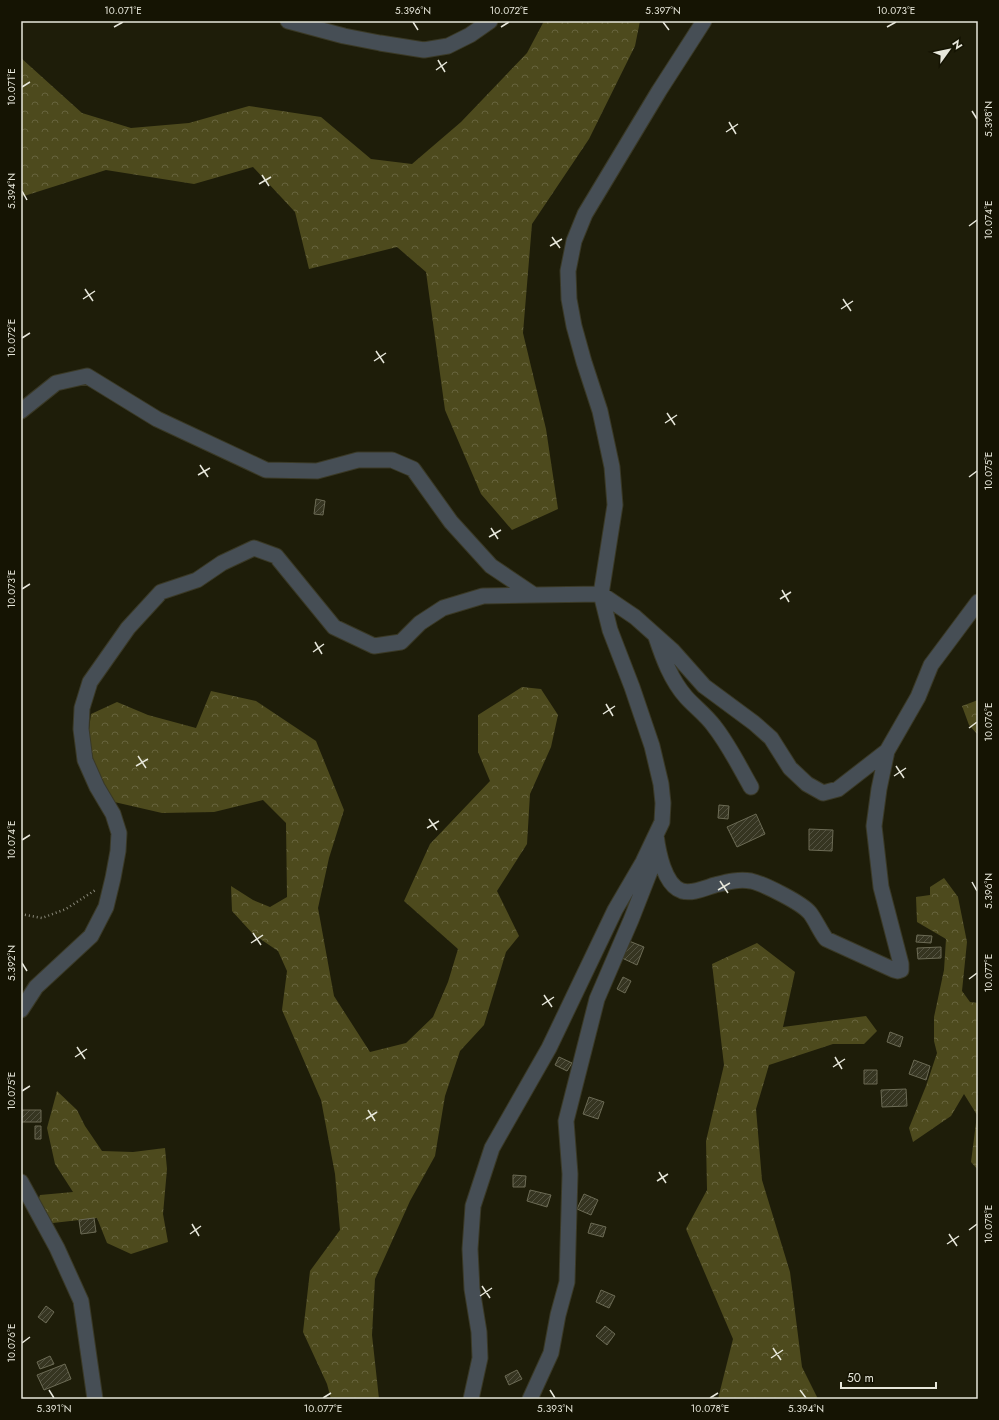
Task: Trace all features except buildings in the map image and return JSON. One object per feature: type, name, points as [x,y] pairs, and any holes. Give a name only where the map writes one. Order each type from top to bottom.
[{"type":"street","points":[[288,21],[358,39],[424,50],[448,46],[470,35],[490,21]]},
{"type":"street","points":[[471,1399],[480,1358],[479,1332],[472,1289],[470,1249],[473,1206],[492,1148],[549,1048],[615,910],[643,862],[662,822],[663,804],[661,784],[652,746],[632,687],[610,630],[601,594],[615,505],[612,467],[600,411],[574,326],[569,298],[568,271],[574,241],[584,214],[659,91],[704,21]]},
{"type":"street","points":[[21,411],[56,383],[87,376],[157,419],[266,470],[317,471],[358,460],[392,460],[413,469],[450,522],[491,566],[534,595]]},
{"type":"street","points":[[21,1010],[36,987],[91,936],[106,907],[114,878],[119,833],[113,814],[97,787],[85,760],[81,729],[82,708],[90,682],[128,628],[161,592],[197,580],[222,562],[254,548],[276,556],[334,627],[374,646],[401,642],[420,623],[443,608],[483,596],[601,594],[635,617],[672,650],[704,686],[754,723],[770,738],[790,768],[807,784],[823,793],[838,789],[887,751]]},
{"type":"street","points":[[656,835],[658,850],[668,878],[675,887],[683,891],[693,891],[733,881],[753,882],[762,885],[803,906],[810,913],[826,939],[894,970],[901,970],[902,967],[881,887],[874,826],[879,789],[887,751],[918,697],[931,665],[978,602]]},
{"type":"street","points":[[656,636],[663,659],[672,676],[685,696],[713,724],[728,744],[751,787]]},
{"type":"street","points":[[530,1399],[551,1353],[558,1315],[567,1282],[570,1174],[566,1121],[597,999],[631,920],[658,850]]},
{"type":"street","points":[[21,1182],[57,1248],[81,1301],[95,1399]]},
{"type":"path","points":[[21,914],[42,918],[66,909],[114,878]]},
{"type":"green space","points":[[544,21],[640,21],[635,46],[589,139],[532,224],[523,333],[546,429],[558,509],[512,530],[481,494],[445,410],[426,272],[397,247],[309,269],[295,212],[253,167],[194,184],[106,170],[21,197],[21,58],[82,113],[131,128],[189,123],[249,106],[321,117],[371,159],[412,164],[461,122],[527,53]]},
{"type":"green space","points":[[522,687],[541,689],[558,715],[551,747],[530,794],[527,844],[497,891],[519,936],[506,952],[484,1025],[460,1051],[445,1096],[435,1156],[410,1201],[375,1279],[372,1335],[379,1399],[331,1399],[327,1384],[303,1332],[310,1271],[340,1230],[335,1174],[321,1100],[282,1010],[287,971],[278,951],[253,934],[232,911],[231,886],[253,900],[270,907],[287,897],[286,823],[263,800],[214,812],[162,813],[110,801],[86,753],[91,714],[117,702],[148,715],[196,728],[211,691],[256,701],[316,741],[344,810],[329,858],[318,908],[334,996],[370,1052],[406,1043],[433,1017],[448,982],[458,949],[404,901],[430,844],[490,781],[478,752],[478,715]]},
{"type":"green space","points":[[978,700],[978,735],[969,725],[962,706]]},
{"type":"green space","points":[[944,878],[958,897],[967,942],[962,991],[970,1002],[978,1003],[978,1170],[971,1162],[977,1115],[964,1094],[951,1116],[913,1142],[909,1128],[926,1086],[937,1053],[934,1041],[934,1017],[944,970],[946,939],[917,922],[916,897],[930,895],[930,887]]},
{"type":"green space","points":[[757,943],[795,972],[783,1027],[866,1016],[877,1031],[864,1044],[833,1044],[769,1065],[756,1109],[762,1180],[790,1272],[802,1367],[818,1399],[718,1399],[733,1339],[686,1229],[707,1190],[706,1141],[724,1065],[712,964]]},
{"type":"green space","points":[[57,1091],[77,1110],[85,1126],[102,1151],[133,1152],[165,1148],[167,1169],[163,1214],[168,1242],[131,1254],[107,1243],[97,1218],[44,1224],[34,1213],[40,1195],[73,1192],[55,1164],[47,1128]]}]
